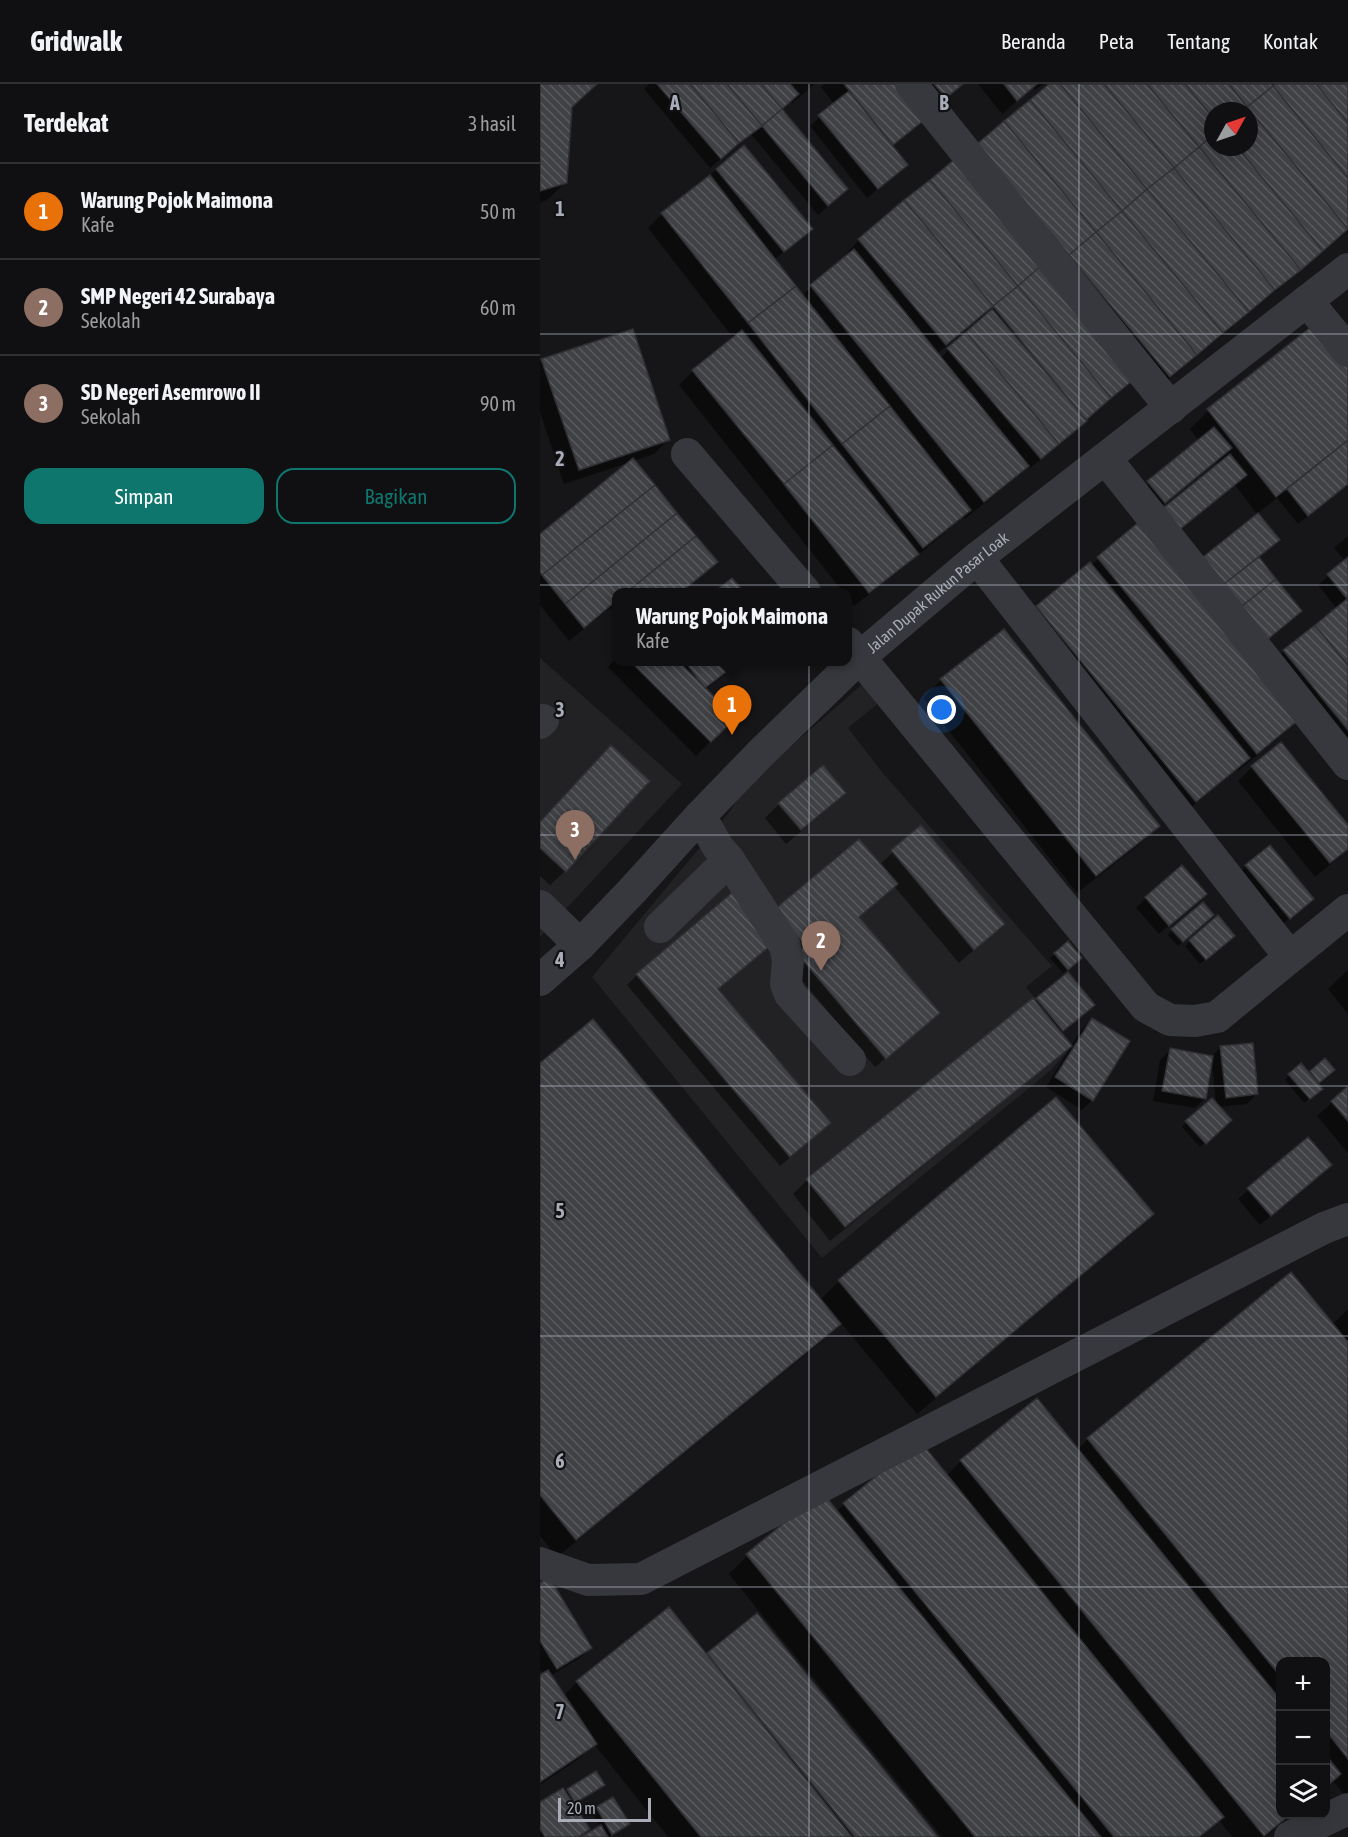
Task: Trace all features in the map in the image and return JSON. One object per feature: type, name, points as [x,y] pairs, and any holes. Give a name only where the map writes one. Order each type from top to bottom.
[{"type":"lane","points":[[911,84],[1172,408]]},
{"type":"lane","name":"Jalan Dupak Rukun Pasar Loak","points":[[854,650],[1106,459],[1348,269]]},
{"type":"lane","points":[[1307,301],[1348,351]]},
{"type":"lane","points":[[687,454],[802,588]]},
{"type":"lane","points":[[1106,459],[1348,764]]},
{"type":"lane","points":[[977,558],[1290,957]]},
{"type":"lane","points":[[854,650],[1146,1008],[1170,1020],[1195,1021],[1217,1017],[1348,910]]},
{"type":"lane","name":"Jalan Dupak Rukun Pasar Loak","points":[[540,980],[580,945],[631,892],[840,666]]},
{"type":"lane","points":[[700,816],[718,847],[729,860],[785,946],[788,960],[786,984],[790,994],[850,1060]]},
{"type":"lane","points":[[660,927],[729,860]]},
{"type":"lane","points":[[540,906],[580,945]]},
{"type":"lane","points":[[540,1563],[588,1580],[641,1579],[1314,1234],[1348,1220]]},
{"type":"lane","points":[[1290,1837],[1348,1809]]},
{"type":"shaded area","points":[[540,658],[682,784],[540,937]]},
{"type":"shaded area","points":[[865,682],[881,701],[848,728],[882,772],[1052,966],[1026,987],[1073,1045],[1051,1070],[822,1258],[592,977],[731,810],[743,788]]},
{"type":"building","points":[[540,84],[597,84],[572,107],[567,183],[540,191]]},
{"type":"building","points":[[657,84],[690,84],[739,143],[721,159]]},
{"type":"building","points":[[690,84],[727,84],[762,126],[739,143]]},
{"type":"building","points":[[727,84],[761,84],[782,109],[762,126]]},
{"type":"building","points":[[761,84],[790,84],[799,94],[782,109]]},
{"type":"building","points":[[844,84],[903,84],[929,116],[893,145]]},
{"type":"building","points":[[934,84],[963,84],[946,98]]},
{"type":"building","points":[[1004,84],[1037,84],[1017,101]]},
{"type":"building","points":[[1049,84],[1060,84],[1147,189],[1122,211],[1030,100]]},
{"type":"building","points":[[1060,84],[1104,84],[1174,168],[1147,189]]},
{"type":"building","points":[[1104,84],[1147,84],[1199,147],[1174,168]]},
{"type":"building","points":[[1147,84],[1185,84],[1204,107],[1204,143],[1199,147]]},
{"type":"building","points":[[1185,84],[1229,84],[1243,102],[1204,102],[1204,107]]},
{"type":"building","points":[[1229,84],[1271,84],[1273,86],[1253,102],[1243,102]]},
{"type":"building","points":[[1275,84],[1316,84],[1348,123],[1348,178],[1273,86]]},
{"type":"building","points":[[1316,84],[1348,84],[1348,123]]},
{"type":"building","points":[[1273,86],[1348,178],[1348,229],[1258,120],[1258,102],[1253,102]]},
{"type":"building","points":[[849,91],[908,165],[878,189],[818,115]]},
{"type":"building","points":[[1030,100],[1122,211],[1096,232],[1004,121]]},
{"type":"building","points":[[782,109],[848,189],[828,206],[762,126]]},
{"type":"building","points":[[1258,120],[1348,229],[1323,251],[1244,156],[1258,156]]},
{"type":"building","points":[[1004,121],[1096,232],[1069,255],[977,144]]},
{"type":"building","points":[[1204,143],[1204,153],[1199,147]]},
{"type":"building","points":[[744,145],[813,229],[784,252],[716,169]]},
{"type":"building","points":[[1199,147],[1204,156],[1206,156],[1301,270],[1275,290],[1174,168]]},
{"type":"building","points":[[1206,156],[1244,156],[1323,251],[1301,270]]},
{"type":"building","points":[[956,158],[1043,264],[1018,286],[930,180]]},
{"type":"building","points":[[1174,168],[1275,290],[1249,312],[1147,189]]},
{"type":"building","points":[[710,175],[796,286],[748,323],[661,213]]},
{"type":"building","points":[[930,180],[1018,286],[993,306],[904,200]]},
{"type":"building","points":[[1147,189],[1249,312],[1223,333],[1122,211]]},
{"type":"building","points":[[904,200],[993,306],[946,345],[858,239]]},
{"type":"building","points":[[1122,211],[1223,333],[1197,355],[1096,232]]},
{"type":"building","points":[[1096,232],[1197,355],[1170,377],[1069,255]]},
{"type":"building","points":[[854,249],[1029,466],[984,502],[810,285]]},
{"type":"building","points":[[1043,264],[1137,377],[1111,398],[1018,286]]},
{"type":"building","points":[[796,286],[890,406],[842,444],[748,323]]},
{"type":"building","points":[[1018,286],[1111,398],[1086,420],[993,306]]},
{"type":"building","points":[[992,309],[1087,421],[1059,444],[966,332]]},
{"type":"building","points":[[1316,323],[1348,363],[1348,440],[1276,497],[1207,409]]},
{"type":"building","points":[[633,329],[670,440],[579,470],[541,359]]},
{"type":"building","points":[[742,330],[833,445],[784,484],[692,370]]},
{"type":"building","points":[[966,332],[1059,444],[1041,459],[947,348]]},
{"type":"building","points":[[890,406],[971,510],[923,548],[842,444]]},
{"type":"building","points":[[1214,427],[1232,448],[1165,503],[1147,481]]},
{"type":"building","points":[[1348,440],[1348,484],[1308,516],[1287,489]]},
{"type":"building","points":[[833,445],[919,554],[869,593],[784,484]]},
{"type":"building","points":[[1230,454],[1247,475],[1179,530],[1162,509]]},
{"type":"building","points":[[633,458],[655,485],[542,575],[540,572],[540,534]]},
{"type":"building","points":[[655,485],[677,513],[565,604],[542,575]]},
{"type":"building","points":[[677,513],[696,536],[632,588],[612,588],[612,604],[584,628],[565,604]]},
{"type":"building","points":[[1258,513],[1280,540],[1224,584],[1203,557]]},
{"type":"building","points":[[1146,516],[1307,713],[1257,754],[1097,557]]},
{"type":"building","points":[[696,536],[718,562],[686,588],[632,588]]},
{"type":"building","points":[[1259,557],[1276,579],[1242,606],[1224,584]]},
{"type":"building","points":[[1348,557],[1348,600],[1327,574]]},
{"type":"building","points":[[1090,562],[1250,758],[1196,802],[1036,606]]},
{"type":"building","points":[[732,578],[741,588],[719,588]]},
{"type":"building","points":[[1276,579],[1302,611],[1268,639],[1242,606]]},
{"type":"building","points":[[1347,599],[1348,601],[1348,665],[1315,625]]},
{"type":"building","points":[[1315,625],[1348,666],[1348,730],[1283,650]]},
{"type":"building","points":[[1004,629],[1160,826],[1096,876],[940,679]]},
{"type":"building","points":[[635,666],[683,666],[736,718],[711,742]]},
{"type":"building","points":[[688,666],[734,666],[705,688]]},
{"type":"building","points":[[1281,742],[1348,825],[1348,849],[1330,863],[1251,766]]},
{"type":"building","points":[[611,745],[650,781],[566,872],[540,848],[540,822]]},
{"type":"building","points":[[823,765],[846,793],[801,830],[778,803]]},
{"type":"building","points":[[921,825],[1005,924],[974,950],[891,850]]},
{"type":"building","points":[[859,839],[898,884],[859,917],[940,1013],[886,1059],[797,953],[805,945],[775,909]]},
{"type":"building","points":[[1270,845],[1314,899],[1290,919],[1245,865]]},
{"type":"building","points":[[1182,865],[1207,894],[1169,926],[1145,897]]},
{"type":"building","points":[[734,891],[776,941],[718,989],[831,1123],[790,1157],[636,974]]},
{"type":"building","points":[[1203,902],[1214,915],[1183,942],[1171,929]]},
{"type":"building","points":[[1218,915],[1235,936],[1206,960],[1189,940]]},
{"type":"building","points":[[1068,941],[1082,958],[1068,970],[1054,953]]},
{"type":"building","points":[[1068,972],[1095,1005],[1063,1031],[1036,998]]},
{"type":"building","points":[[1033,998],[1072,1046],[845,1227],[806,1179]]},
{"type":"building","points":[[1092,1018],[1130,1041],[1093,1101],[1055,1077]]},
{"type":"building","points":[[593,1019],[841,1324],[576,1540],[540,1495],[540,1063]]},
{"type":"building","points":[[1253,1043],[1258,1094],[1226,1098],[1220,1046]]},
{"type":"building","points":[[1170,1048],[1213,1056],[1206,1099],[1162,1091]]},
{"type":"building","points":[[1325,1058],[1335,1070],[1319,1083],[1310,1071]]},
{"type":"building","points":[[1301,1063],[1323,1089],[1310,1099],[1288,1074]]},
{"type":"building","points":[[1348,1086],[1348,1121],[1331,1101]]},
{"type":"building","points":[[1056,1097],[1154,1214],[936,1397],[838,1280]]},
{"type":"building","points":[[1212,1098],[1232,1120],[1206,1144],[1185,1121]]},
{"type":"building","points":[[1308,1137],[1332,1165],[1271,1216],[1247,1188]]},
{"type":"building","points":[[1291,1272],[1348,1342],[1348,1759],[1330,1736],[1330,1657],[1276,1657],[1276,1671],[1087,1438]]},
{"type":"building","points":[[1037,1398],[1276,1694],[1276,1819],[1285,1819],[1264,1836],[960,1460]]},
{"type":"building","points":[[920,1441],[1224,1817],[1199,1837],[1114,1837],[843,1503]]},
{"type":"building","points":[[822,1492],[1101,1837],[975,1837],[746,1554]]},
{"type":"building","points":[[549,1577],[592,1648],[557,1669],[540,1641],[540,1583]]},
{"type":"building","points":[[669,1607],[852,1837],[701,1837],[576,1681]]},
{"type":"building","points":[[757,1613],[938,1837],[855,1837],[707,1653]]},
{"type":"building","points":[[548,1670],[597,1744],[540,1782],[540,1675]]},
{"type":"building","points":[[1330,1760],[1341,1774],[1330,1784]]},
{"type":"building","points":[[596,1771],[605,1785],[575,1803],[567,1789]]},
{"type":"building","points":[[563,1788],[590,1829],[578,1837],[545,1837],[540,1829],[540,1802]]},
{"type":"building","points":[[613,1797],[630,1824],[612,1835],[596,1807]]},
{"type":"building","points":[[601,1825],[608,1837],[581,1837]]},
{"type":"place","name":"Warung Pojok Maimona","points":[[732,735]]},
{"type":"place","name":"SD Negeri Asemrowo II","points":[[575,860]]},
{"type":"place","name":"SMP Negeri 42 Surabaya","points":[[821,971]]}]
